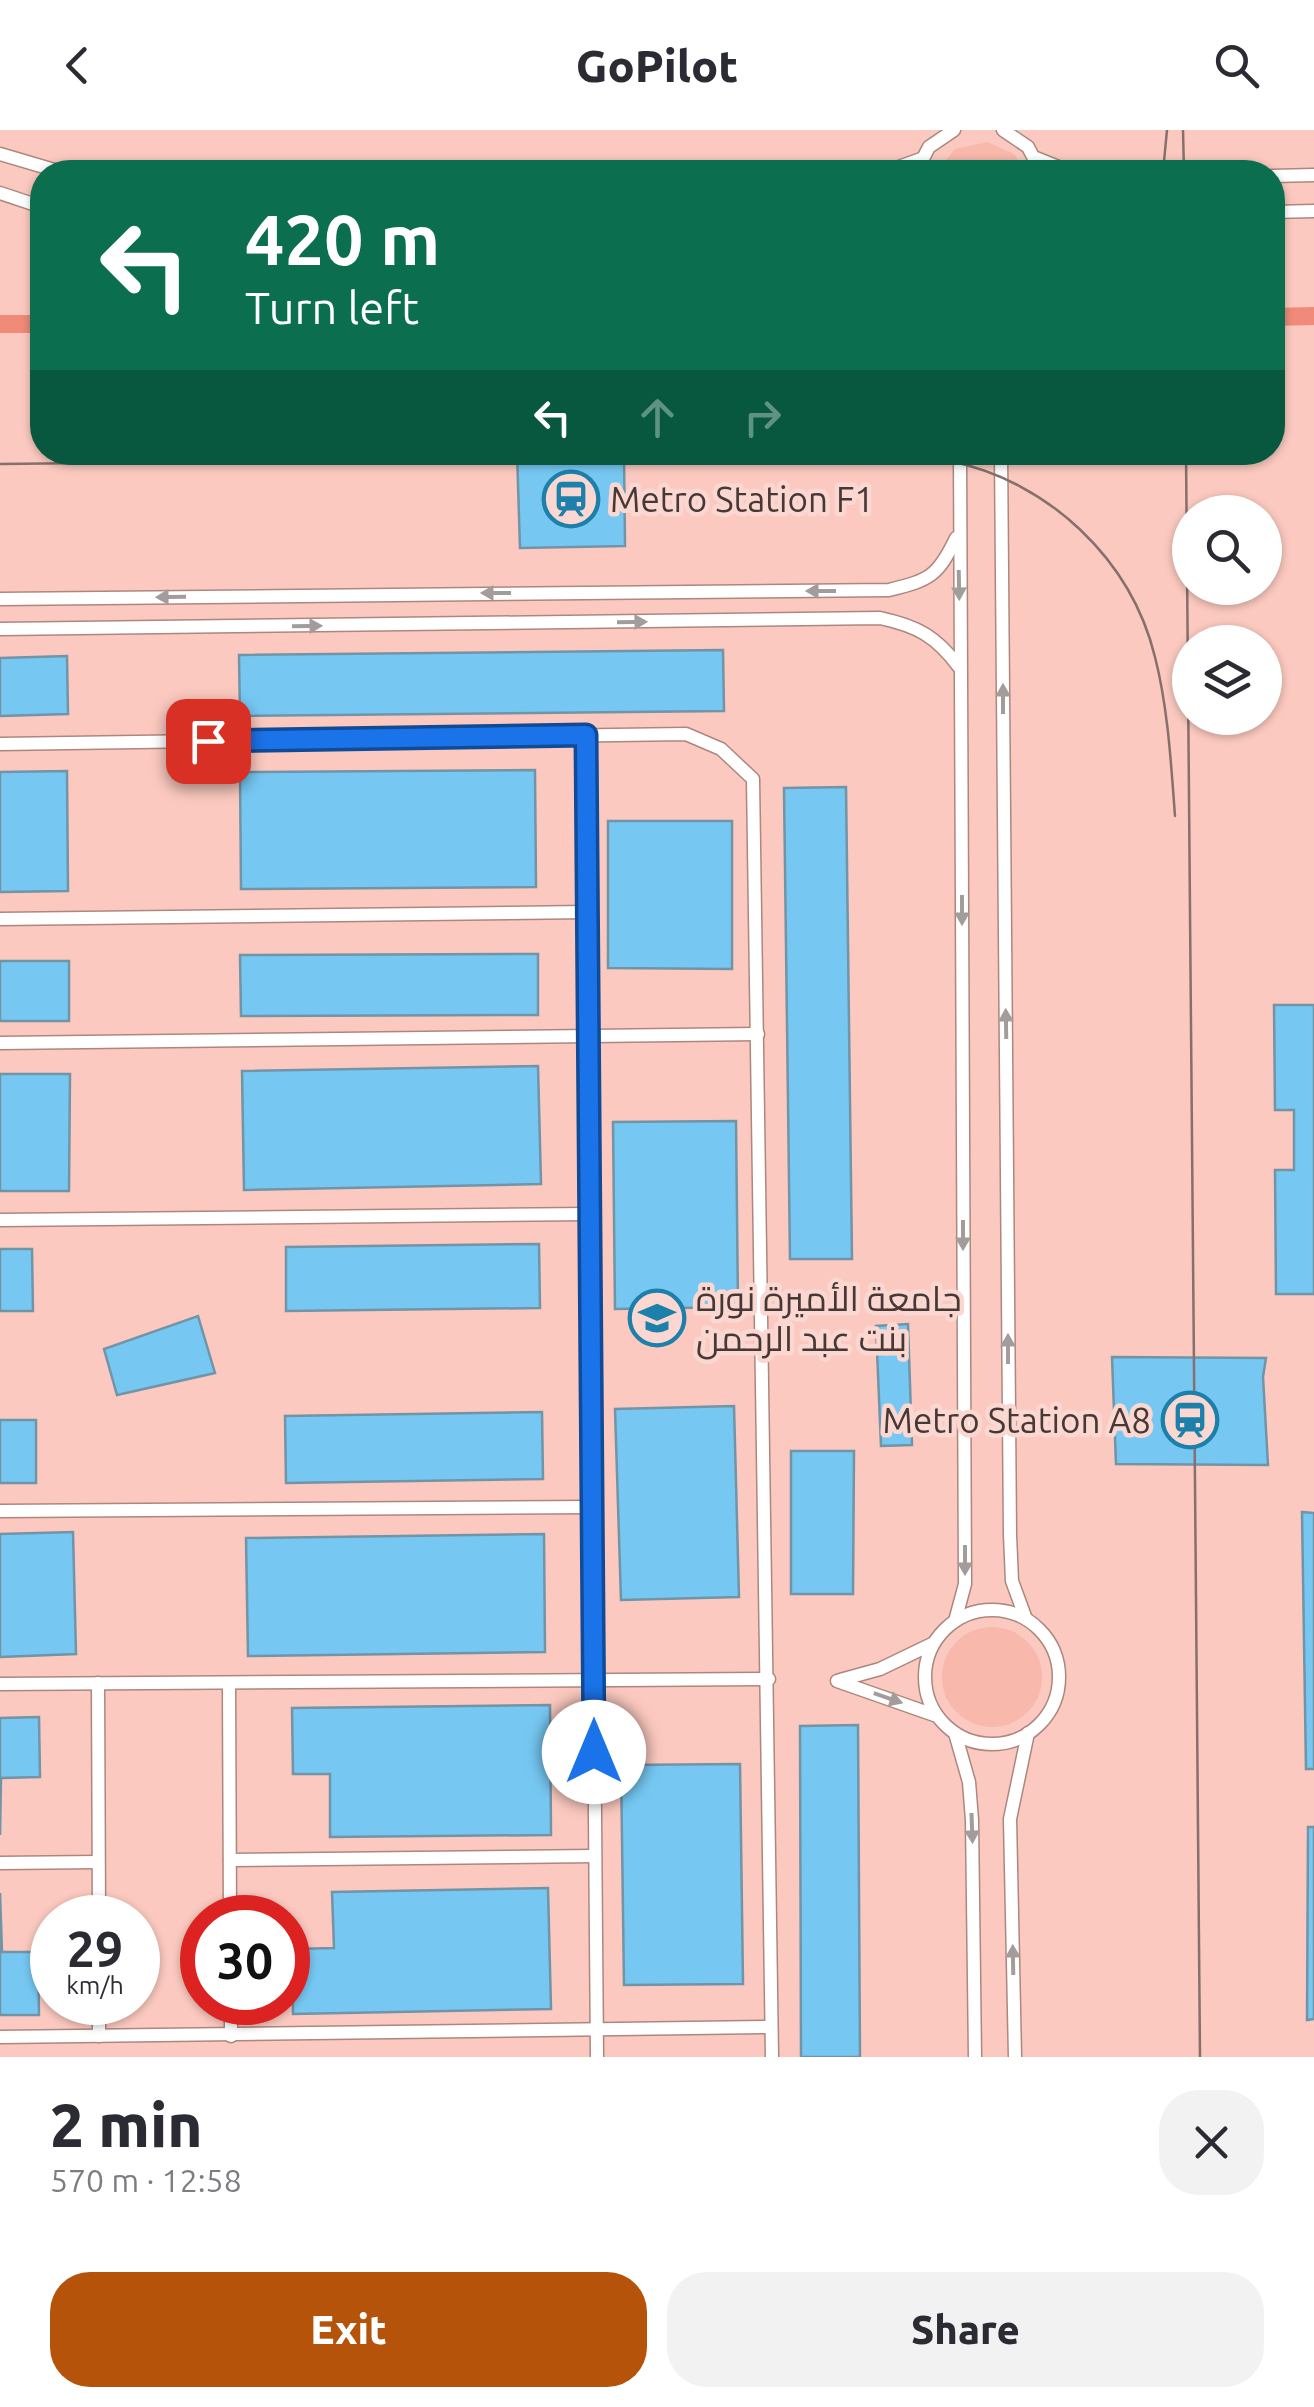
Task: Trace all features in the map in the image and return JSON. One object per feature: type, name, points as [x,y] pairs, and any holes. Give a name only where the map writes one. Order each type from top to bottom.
[{"type":"street","points":[[922,160],[941,134],[954,130]]},
{"type":"street","points":[[1003,130],[1016,134],[1041,160]]},
{"type":"street","points":[[0,154],[30,163]]},
{"type":"street","points":[[1285,176],[1314,176]]},
{"type":"street","points":[[0,193],[30,203]]},
{"type":"street","points":[[1285,212],[1314,211]]},
{"type":"street","points":[[938,1716],[837,1681],[880,1669],[934,1643],[955,1620],[965,1584],[960,465]]},
{"type":"street","points":[[1001,465],[1012,1580],[1026,1619],[1052,1647],[1058,1666],[1054,1704],[1028,1733],[1010,1819],[1015,2057]]},
{"type":"street","points":[[0,599],[889,590],[919,583],[941,569],[959,531]]},
{"type":"street","points":[[0,630],[880,618],[915,626],[940,642],[960,668]]},
{"type":"street","points":[[0,744],[686,734],[722,748],[754,779],[772,2057]]},
{"type":"street","points":[[586,735],[596,2057]]},
{"type":"street","points":[[0,918],[587,912]]},
{"type":"street","points":[[0,1043],[758,1034]]},
{"type":"street","points":[[0,1220],[590,1214]]},
{"type":"street","points":[[0,1511],[592,1507]]},
{"type":"street","points":[[955,1620],[990,1610],[1026,1619]]},
{"type":"street","points":[[934,1643],[924,1680],[938,1716],[955,1733],[992,1744],[1028,1733]]},
{"type":"street","points":[[0,1684],[769,1679]]},
{"type":"street","points":[[98,1683],[98,1895]]},
{"type":"street","points":[[229,1684],[230,1895]]},
{"type":"street","points":[[955,1733],[969,1782],[972,1820],[975,2057]]},
{"type":"street","points":[[230,1860],[595,1856]]},
{"type":"street","points":[[0,1863],[98,1862]]},
{"type":"street","points":[[99,2025],[99,2036]]},
{"type":"street","points":[[231,2025],[231,2036]]},
{"type":"street","points":[[0,2037],[596,2033],[771,2027]]},
{"type":"shaded area","name":"جامعة الأميرة نورة بنت عبد الرحمن","points":[[0,130],[1314,130],[1314,2057],[0,2057]]},
{"type":"shaded area","points":[[987,142],[1014,154],[1018,160],[946,160],[955,149]]},
{"type":"shaded area","points":[[992,1627],[1011,1631],[1027,1642],[1038,1658],[1042,1677],[1038,1696],[1027,1712],[1011,1723],[992,1727],[973,1723],[957,1712],[946,1696],[942,1677],[946,1658],[957,1642],[973,1631]]},
{"type":"building","name":"Metro Station F1","points":[[517,465],[624,465],[625,546],[520,548]]},
{"type":"building","points":[[723,650],[724,711],[240,716],[239,655]]},
{"type":"building","points":[[67,656],[68,714],[0,716],[0,658]]},
{"type":"building","points":[[535,770],[536,887],[241,889],[240,772]]},
{"type":"building","points":[[67,771],[68,891],[0,892],[0,772]]},
{"type":"building","points":[[846,787],[852,1259],[790,1259],[784,788]]},
{"type":"building","points":[[608,821],[732,821],[732,969],[608,968]]},
{"type":"building","points":[[538,954],[538,1015],[241,1016],[240,955]]},
{"type":"building","points":[[0,961],[69,961],[69,1021],[0,1021]]},
{"type":"building","points":[[1274,1005],[1314,1005],[1314,1294],[1276,1294],[1275,1170],[1294,1170],[1294,1110],[1275,1110]]},
{"type":"building","points":[[538,1066],[541,1184],[244,1190],[242,1071]]},
{"type":"building","points":[[0,1074],[70,1074],[69,1191],[0,1191]]},
{"type":"building","points":[[736,1121],[738,1307],[615,1309],[613,1122]]},
{"type":"building","points":[[539,1244],[540,1308],[286,1311],[286,1247]]},
{"type":"building","points":[[0,1249],[32,1249],[33,1311],[0,1311]]},
{"type":"building","points":[[198,1316],[215,1373],[117,1395],[104,1349]]},
{"type":"building","points":[[908,1324],[912,1445],[881,1446],[876,1326]]},
{"type":"building","name":"Metro Station A8","points":[[1112,1357],[1266,1358],[1263,1377],[1268,1465],[1116,1464]]},
{"type":"building","points":[[734,1406],[739,1597],[621,1600],[615,1409]]},
{"type":"building","points":[[542,1412],[543,1479],[286,1483],[285,1416]]},
{"type":"building","points":[[0,1420],[36,1420],[36,1483],[0,1483]]},
{"type":"building","points":[[791,1451],[854,1451],[853,1594],[791,1594]]},
{"type":"building","points":[[1302,1512],[1314,1513],[1314,1769],[1306,1769]]},
{"type":"building","points":[[73,1532],[76,1654],[0,1657],[0,1534]]},
{"type":"building","points":[[544,1534],[545,1652],[248,1656],[246,1538]]},
{"type":"building","points":[[550,1705],[551,1835],[330,1837],[330,1774],[293,1774],[292,1708]]},
{"type":"building","points":[[39,1717],[40,1777],[1,1778],[0,1835],[0,1718]]},
{"type":"building","points":[[858,1725],[860,2057],[801,2057],[800,1726]]},
{"type":"building","points":[[740,1764],[743,1984],[624,1985],[621,1765]]},
{"type":"building","points":[[1308,1827],[1314,1827],[1314,2019],[1307,2020]]},
{"type":"building","points":[[548,1888],[551,2009],[310,2014],[310,1949],[334,1948],[332,1892]]},
{"type":"building","points":[[0,1893],[2,1952],[30,1952],[30,2015],[0,2015]]},
{"type":"waterway","points":[[1285,317],[1314,316]]},
{"type":"waterway","points":[[0,324],[30,324]]},
{"type":"tram line","points":[[1164,160],[1167,130]]},
{"type":"tram line","points":[[1183,130],[1184,160]]},
{"type":"tram line","points":[[0,464],[30,464]]},
{"type":"tram line","points":[[964,465],[1020,486],[1052,506],[1105,557],[1127,588],[1155,657],[1168,736],[1175,816]]},
{"type":"tram line","points":[[1186,465],[1200,2057]]},
{"type":"place","name":"Metro Station F1","points":[[571,499]]},
{"type":"place","name":"جامعة الأميرة نورة بنت عبد الرحمن","points":[[657,1318]]},
{"type":"place","name":"Metro Station A8","points":[[1190,1420]]},
{"type":"route","points":[[208,741],[586,735],[594,1752]]}]
